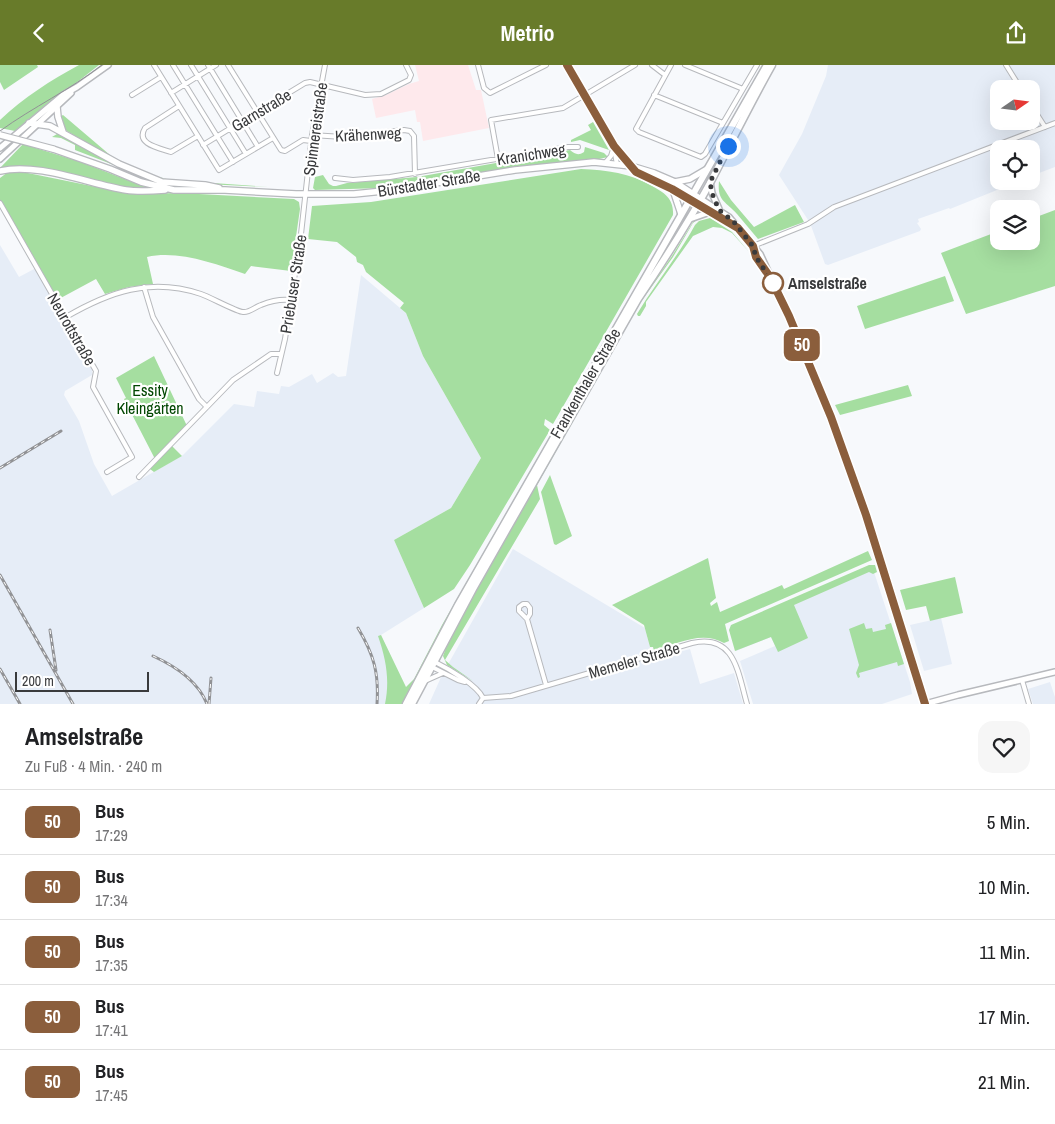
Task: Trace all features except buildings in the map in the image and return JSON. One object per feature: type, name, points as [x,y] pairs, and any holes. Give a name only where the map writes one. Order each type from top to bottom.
[{"type":"main road","name":"Frankenthaler Straße","points":[[406,704],[428,661],[767,65]]},
{"type":"main road","name":"Frankenthaler Straße","points":[[412,704],[476,582],[638,299],[662,264],[710,182],[772,65]]},
{"type":"main road","points":[[57,107],[63,132]]},
{"type":"main road","points":[[29,123],[50,126],[119,164],[162,182]]},
{"type":"main road","name":"Bürstadter Straße","points":[[0,135],[53,149],[127,175],[162,182],[205,185],[225,190]]},
{"type":"main road","name":"Bürstadter Straße","points":[[127,175],[141,183],[174,190],[354,194],[515,170],[584,162],[631,166],[654,173],[675,182],[692,197]]},
{"type":"main road","name":"Bürstadter Straße","points":[[631,166],[636,172],[692,197]]},
{"type":"main road","points":[[1,171],[15,168],[35,170],[129,191],[174,190]]},
{"type":"main road","points":[[675,182],[690,179],[707,169]]},
{"type":"main road","points":[[672,189],[682,214]]},
{"type":"main road","points":[[692,197],[699,201]]},
{"type":"main road","points":[[428,661],[434,665]]},
{"type":"street","points":[[0,148],[63,95],[108,65]]},
{"type":"street","points":[[154,65],[219,170],[273,138]]},
{"type":"street","points":[[173,65],[233,162]]},
{"type":"street","points":[[191,65],[246,154]]},
{"type":"street","points":[[171,93],[209,67],[216,65]]},
{"type":"street","points":[[228,65],[281,150],[285,151],[303,140],[311,141]]},
{"type":"street","name":"Spinnereistraße","points":[[306,194],[311,141],[325,65]]},
{"type":"street","points":[[320,85],[356,94],[380,94],[409,80],[411,75],[406,65]]},
{"type":"street","points":[[478,65],[484,88],[490,93],[546,65]]},
{"type":"street","points":[[567,65],[614,146],[631,166]]},
{"type":"street","points":[[498,159],[491,120],[562,107],[635,65]]},
{"type":"street","points":[[652,65],[665,75]]},
{"type":"street","points":[[671,65],[636,129],[639,132],[701,157],[705,154],[757,65]]},
{"type":"street","points":[[685,65],[742,89]]},
{"type":"street","points":[[1006,65],[1015,80]]},
{"type":"street","points":[[209,67],[258,147]]},
{"type":"street","points":[[132,95],[161,77]]},
{"type":"street","name":"Garnstraße","points":[[203,145],[306,83],[320,85]]},
{"type":"street","points":[[0,159],[77,87]]},
{"type":"street","points":[[654,95],[723,123]]},
{"type":"street","points":[[179,106],[145,128],[142,138],[145,142],[171,152],[198,136]]},
{"type":"street","points":[[1040,119],[1045,127]]},
{"type":"street","points":[[753,246],[808,224],[834,207],[1055,123]]},
{"type":"street","name":"Krähenweg","points":[[312,135],[344,137],[410,131],[414,136],[415,174]]},
{"type":"street","points":[[604,163],[611,156],[614,146]]},
{"type":"street","points":[[614,146],[617,164]]},
{"type":"street","name":"Kranichweg","points":[[334,178],[353,180],[415,174],[568,147],[578,147]]},
{"type":"street","points":[[710,182],[719,210]]},
{"type":"street","name":"Priebuser Straße","points":[[277,373],[285,339],[306,194]]},
{"type":"street","points":[[699,201],[710,212],[738,228]]},
{"type":"street","points":[[699,201],[730,217],[760,254],[803,347],[851,471],[925,704],[1055,672]]},
{"type":"street","name":"Neurottstraße","points":[[0,203],[96,371],[92,387],[132,457],[107,472]]},
{"type":"street","points":[[688,220],[700,214],[710,212]]},
{"type":"street","points":[[144,287],[153,317],[199,399],[207,407]]},
{"type":"street","points":[[66,317],[109,295],[144,287],[179,288],[199,293],[246,313],[267,303],[281,299],[290,300]]},
{"type":"street","points":[[139,477],[233,381],[247,369],[271,354],[280,354]]},
{"type":"street","points":[[527,619],[546,685]]},
{"type":"street","name":"Memeler Straße","points":[[483,698],[511,696],[692,643],[708,641],[722,646],[732,656],[747,704]]},
{"type":"street","points":[[434,665],[443,673],[477,689],[483,698],[479,704]]},
{"type":"street","points":[[434,665],[460,676],[465,682]]},
{"type":"street","points":[[424,681],[443,673]]},
{"type":"street","points":[[1022,680],[1029,704]]},
{"type":"shaded area","points":[[415,65],[468,65],[476,90],[481,90],[489,128],[423,141],[420,122],[417,122],[415,110],[376,118],[372,99],[419,81]]},
{"type":"shaded area","points":[[828,65],[1055,65],[1055,167],[1040,173],[1040,140],[990,140],[990,190],[997,190],[950,209],[918,219],[919,222],[917,223],[921,229],[920,231],[828,265],[825,264],[810,223],[779,175],[802,134],[826,76]]},
{"type":"shaded area","points":[[0,245],[19,277],[36,268],[92,370],[92,375],[65,391],[64,395],[79,421],[94,464],[112,496],[183,455],[234,404],[254,407],[257,391],[279,394],[281,386],[289,387],[312,374],[317,383],[333,373],[338,377],[346,376],[361,275],[406,313],[423,356],[481,458],[451,508],[394,540],[424,608],[381,635],[405,688],[398,704],[0,704]]},
{"type":"shaded area","points":[[513,549],[645,628],[653,659],[690,649],[700,684],[734,673],[743,704],[429,704],[442,675]]},
{"type":"shaded area","points":[[872,566],[910,682],[912,694],[882,704],[753,704],[740,661],[775,646],[771,637],[736,651],[732,626]]},
{"type":"shaded area","points":[[941,618],[952,664],[924,671],[910,625]]},
{"type":"shaded area","points":[[1050,682],[1055,697],[1055,704],[1033,704],[1028,689]]},
{"type":"green space","points":[[0,65],[37,65],[38,67],[4,90],[0,82]]},
{"type":"green space","points":[[79,65],[99,65],[15,131],[0,128],[0,120],[18,104],[48,83]]},
{"type":"green space","points":[[63,115],[110,155],[148,174],[169,180],[140,172],[104,154],[63,128],[59,117]]},
{"type":"green space","points":[[593,122],[609,150],[580,140],[571,142],[571,140],[591,130],[588,125]]},
{"type":"green space","points":[[61,134],[119,167],[75,150],[75,145],[61,138],[52,137]]},
{"type":"green space","points":[[23,144],[81,162],[135,183],[160,189],[109,185],[32,168],[0,168]]},
{"type":"green space","points":[[585,147],[604,153],[608,157],[531,165],[383,188],[315,190],[313,188],[315,177],[323,175],[329,184],[336,186],[347,183],[417,177],[570,150],[580,154],[584,152]]},
{"type":"green space","points":[[581,169],[618,173],[644,182],[668,197],[672,205],[673,215],[553,424],[545,419],[544,425],[550,430],[470,565],[454,589],[424,608],[394,540],[451,508],[481,458],[423,356],[406,313],[400,308],[404,303],[366,272],[363,265],[357,262],[356,257],[337,242],[308,239],[312,206],[371,202]]},
{"type":"green space","points":[[18,171],[131,194],[180,193],[294,199],[299,202],[300,209],[291,271],[251,266],[245,274],[197,259],[159,255],[147,257],[153,284],[129,287],[105,294],[96,279],[57,300],[0,200],[0,178],[8,172]]},
{"type":"green space","points":[[170,180],[269,187],[184,183]]},
{"type":"green space","points":[[719,181],[731,200],[754,227],[795,205],[804,222],[758,239],[723,200],[719,193]]},
{"type":"green space","points":[[675,204],[678,216],[441,631],[403,704],[385,704],[386,670],[378,636],[381,635],[406,687],[414,679],[442,625],[677,215]]},
{"type":"green space","points":[[1055,210],[1055,286],[966,314],[941,253],[990,234],[990,250],[1040,250],[1040,216]]},
{"type":"green space","points":[[710,218],[732,232],[749,252],[732,233],[722,228],[713,227],[693,236],[646,302],[646,306],[640,316],[638,316],[637,314],[695,225],[699,221]]},
{"type":"green space","points":[[695,219],[698,219],[693,223],[673,257],[640,303],[537,485],[540,499],[445,660],[473,681],[447,665],[443,656],[446,648],[475,590],[637,307]]},
{"type":"green space","points":[[945,276],[954,301],[865,329],[857,306]]},
{"type":"green space","name":"Essity Kleingärten","points":[[154,356],[187,426],[155,459],[124,399],[126,398],[116,378]]},
{"type":"green space","points":[[908,385],[912,396],[840,415],[835,405]]},
{"type":"green space","name":"Essity Kleingärten","points":[[172,446],[182,456],[154,472],[150,469]]},
{"type":"green space","points":[[550,475],[572,536],[556,545],[554,544],[541,492]]},
{"type":"green space","points":[[868,551],[872,560],[725,624],[729,641],[724,643],[716,639],[689,639],[654,651],[653,647],[650,647],[644,625],[612,605],[708,558],[716,598],[710,603],[711,606],[717,602],[720,612],[782,585],[784,589]]},
{"type":"green space","points":[[869,565],[875,565],[877,572],[873,574],[869,572],[794,605],[808,638],[778,652],[771,637],[735,651],[729,630],[731,625]]},
{"type":"green space","points":[[955,577],[963,613],[930,621],[926,606],[906,610],[900,590]]},
{"type":"green space","points":[[864,623],[866,629],[872,628],[873,632],[886,629],[885,625],[891,623],[904,664],[898,666],[897,662],[859,673],[860,677],[858,678],[856,673],[859,665],[849,629]]},
{"type":"tram line","points":[[0,131],[102,65]]},
{"type":"railway","points":[[0,468],[61,431]]},
{"type":"railway","points":[[0,575],[73,704]]},
{"type":"railway","points":[[358,628],[372,656],[376,673],[377,704]]},
{"type":"railway","points":[[50,630],[56,670]]},
{"type":"railway","points":[[153,656],[169,664],[192,681],[207,704]]},
{"type":"railway","points":[[0,669],[20,704]]},
{"type":"railway","points":[[209,704],[211,678]]},
{"type":"bus line","name":"50","points":[[567,65],[614,146],[636,172],[672,189],[738,228],[753,246],[756,257],[770,277],[789,316],[831,417],[885,573],[925,704]]},
{"type":"place","name":"Amselstraße","points":[[773,283]]},
{"type":"route","points":[[728,146],[710,182],[710,188],[719,210],[730,217],[753,246],[756,257],[773,283]]}]
